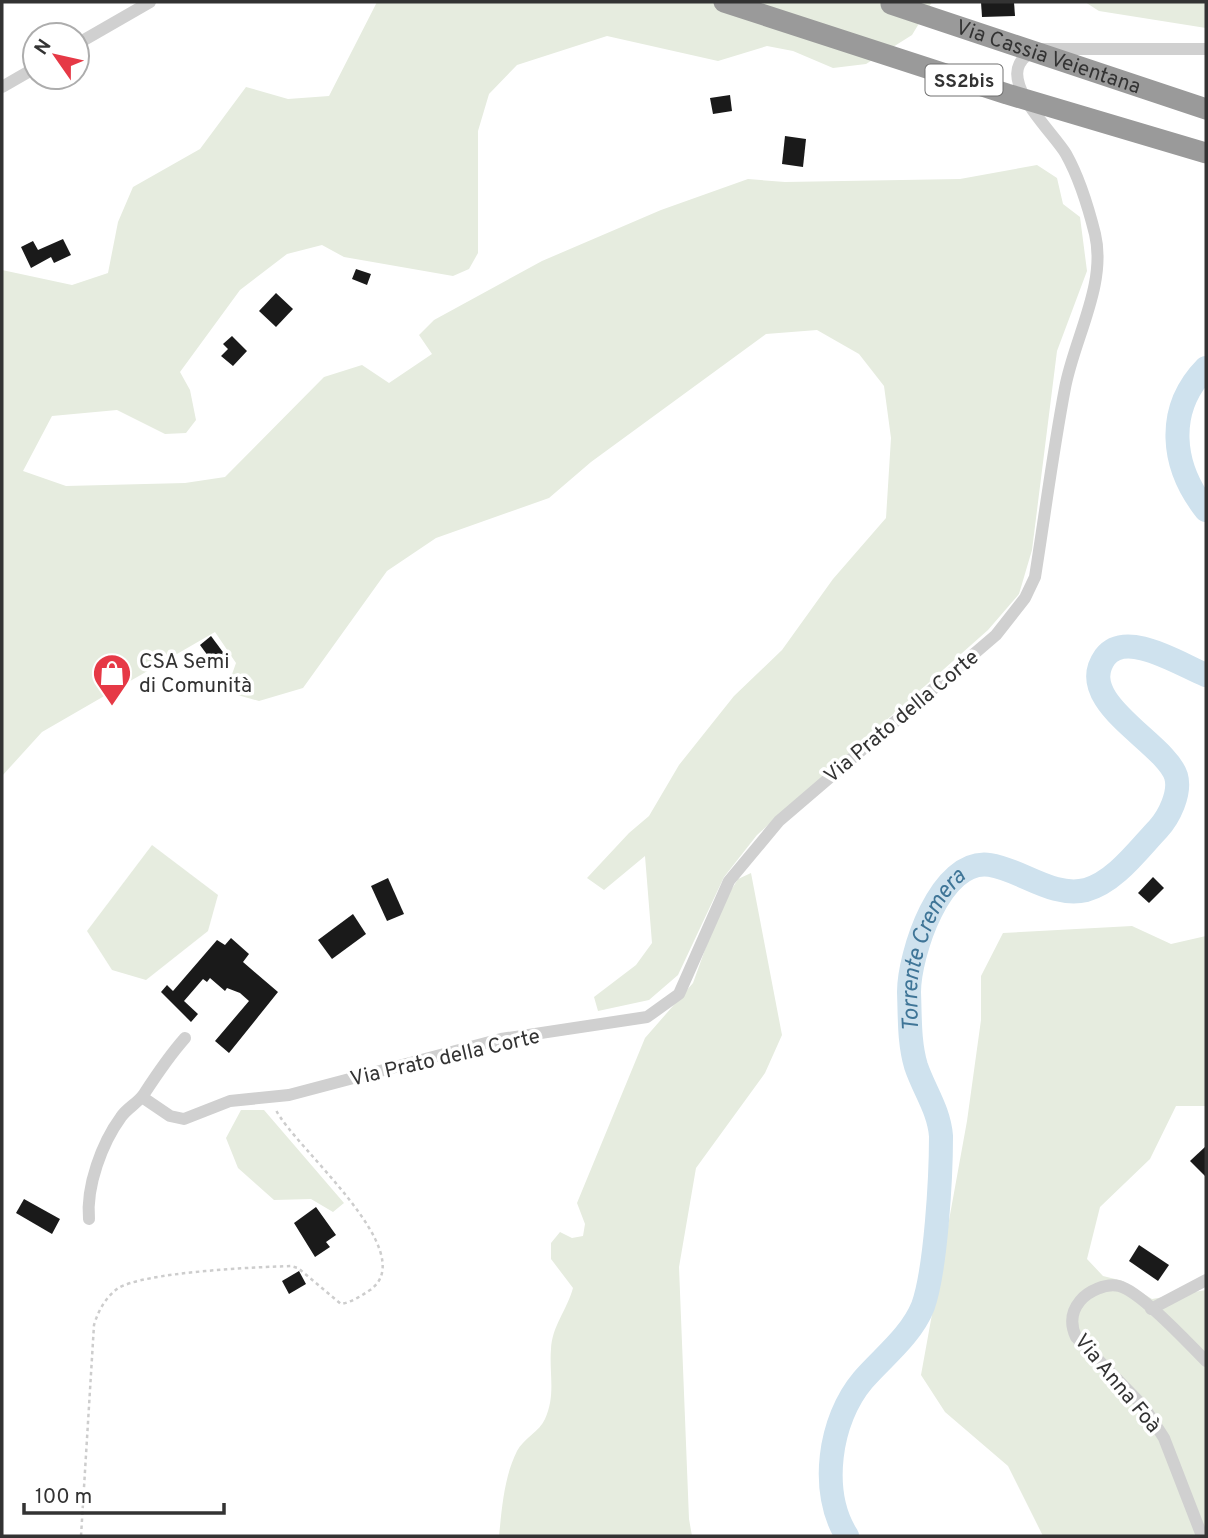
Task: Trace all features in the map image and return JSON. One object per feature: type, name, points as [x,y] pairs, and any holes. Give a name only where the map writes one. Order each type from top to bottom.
[{"type":"highway","name":"Via Cassia Veientana","points":[[724,2],[994,89],[1206,153]]},
{"type":"highway","name":"Via Cassia Veientana","points":[[891,4],[1206,109]]},
{"type":"street","points":[[91,36],[150,2]]},
{"type":"street","name":"Via Prato della Corte","points":[[142,1097],[170,1116],[184,1119],[230,1101],[289,1096],[501,1039],[636,1020],[659,1011],[679,994],[691,972],[715,907],[729,881],[752,850],[779,821],[996,635],[1025,598],[1035,577],[1065,386],[1097,269],[1097,242],[1087,203],[1073,166],[1021,92],[1019,66],[1027,56],[1042,49],[1206,50]]},
{"type":"street","points":[[2,87],[21,76]]},
{"type":"street","points":[[89,1219],[88,1208],[101,1153],[121,1115],[142,1097],[160,1066],[185,1038]]},
{"type":"street","points":[[1151,1309],[1206,1280]]},
{"type":"street","name":"Via Anna Foà","points":[[1202,1536],[1164,1438],[1144,1407],[1081,1343],[1072,1326],[1073,1315],[1082,1299],[1109,1286],[1125,1288],[1206,1361]]},
{"type":"path","points":[[82,1536],[94,1325],[100,1309],[119,1288],[219,1269],[291,1266],[298,1268],[341,1304],[356,1299],[382,1278],[385,1264],[382,1250],[351,1200],[285,1128],[276,1110],[275,1096]]},
{"type":"shaded area","points":[[377,2],[932,2],[912,35],[866,64],[833,68],[793,51],[767,46],[718,61],[607,36],[517,65],[489,94],[478,131],[478,253],[469,269],[453,276],[344,257],[322,245],[287,254],[240,290],[180,372],[190,390],[196,420],[186,433],[165,434],[117,410],[52,416],[23,471],[66,486],[185,483],[225,477],[324,377],[362,365],[389,383],[432,354],[419,335],[434,320],[542,261],[661,210],[748,179],[785,182],[960,179],[1037,165],[1057,178],[1063,204],[1080,217],[1087,271],[1057,351],[1032,550],[1019,594],[988,630],[757,835],[724,877],[678,975],[649,1000],[598,1011],[594,997],[636,965],[652,943],[645,856],[604,890],[587,878],[629,833],[649,816],[679,765],[734,696],[782,650],[833,579],[886,518],[891,438],[884,386],[859,354],[817,330],[766,334],[591,462],[549,498],[436,538],[387,571],[303,688],[259,701],[234,694],[230,680],[236,663],[215,632],[42,732],[2,776],[2,270],[72,285],[108,273],[118,222],[133,187],[200,149],[246,87],[288,99],[329,96]]},
{"type":"shaded area","points":[[1085,2],[1206,2],[1206,28],[1099,11]]},
{"type":"shaded area","points":[[152,845],[218,895],[208,931],[146,980],[112,970],[87,931]]},
{"type":"shaded area","points":[[751,873],[782,1035],[765,1073],[696,1168],[679,1267],[689,1519],[692,1536],[499,1536],[509,1471],[520,1447],[543,1423],[548,1410],[552,1341],[573,1288],[551,1259],[551,1243],[560,1232],[572,1238],[583,1236],[585,1224],[577,1203],[645,1038],[693,983],[720,908],[738,879]]},
{"type":"shaded area","points":[[1132,926],[1171,944],[1206,936],[1206,1106],[1176,1106],[1150,1159],[1100,1207],[1087,1259],[1103,1276],[1123,1281],[1152,1299],[1206,1290],[1206,1536],[1043,1536],[1008,1466],[945,1412],[921,1375],[967,1121],[981,1020],[981,976],[1003,933]]},
{"type":"shaded area","points":[[241,1110],[264,1110],[344,1203],[333,1212],[311,1199],[274,1200],[238,1168],[226,1138]]},
{"type":"building","points":[[981,2],[1014,2],[1015,16],[982,17]]},
{"type":"building","points":[[730,95],[732,111],[713,114],[710,98]]},
{"type":"building","points":[[785,136],[806,139],[803,167],[782,164]]},
{"type":"building","points":[[63,239],[71,255],[54,263],[51,257],[31,268],[21,247],[33,241],[38,250]]},
{"type":"building","points":[[356,269],[371,274],[367,285],[352,279]]},
{"type":"building","points":[[276,293],[293,309],[276,327],[259,311]]},
{"type":"building","points":[[232,336],[247,351],[233,366],[221,356],[228,349],[223,344]]},
{"type":"building","points":[[211,636],[231,663],[219,671],[200,645]]},
{"type":"building","points":[[1153,877],[1164,888],[1149,903],[1138,893]]},
{"type":"building","points":[[388,878],[404,914],[387,921],[371,886]]},
{"type":"building","points":[[353,914],[366,934],[332,959],[318,940]]},
{"type":"building","points":[[231,938],[249,954],[243,962],[278,992],[229,1053],[215,1041],[249,1001],[240,993],[227,988],[225,991],[210,978],[207,982],[203,979],[184,1001],[198,1014],[191,1022],[161,992],[167,985],[173,991],[217,940],[225,945]]},
{"type":"building","points":[[1206,1146],[1206,1177],[1190,1161]]},
{"type":"building","points":[[24,1199],[60,1219],[52,1234],[16,1213]]},
{"type":"building","points":[[316,1207],[336,1235],[326,1242],[330,1247],[315,1257],[294,1223]]},
{"type":"building","points":[[1139,1245],[1169,1265],[1158,1281],[1129,1261]]},
{"type":"building","points":[[299,1271],[306,1284],[289,1294],[282,1281]]},
{"type":"waterway","name":"Torrente Cremera","points":[[1206,368],[1193,384],[1184,402],[1177,438],[1185,475],[1206,510]]},
{"type":"waterway","name":"Torrente Cremera","points":[[847,1536],[838,1518],[831,1478],[832,1456],[842,1415],[863,1380],[904,1337],[918,1317],[928,1290],[934,1247],[941,1136],[934,1109],[916,1066],[910,1020],[910,976],[921,933],[942,892],[956,876],[972,867],[990,865],[1049,887],[1073,891],[1097,886],[1116,873],[1166,818],[1173,804],[1177,783],[1168,763],[1124,721],[1101,690],[1098,674],[1105,657],[1114,649],[1140,648],[1206,675]]},
{"type":"place","name":"CSA Semi di Comunità","points":[[112,707]]}]
